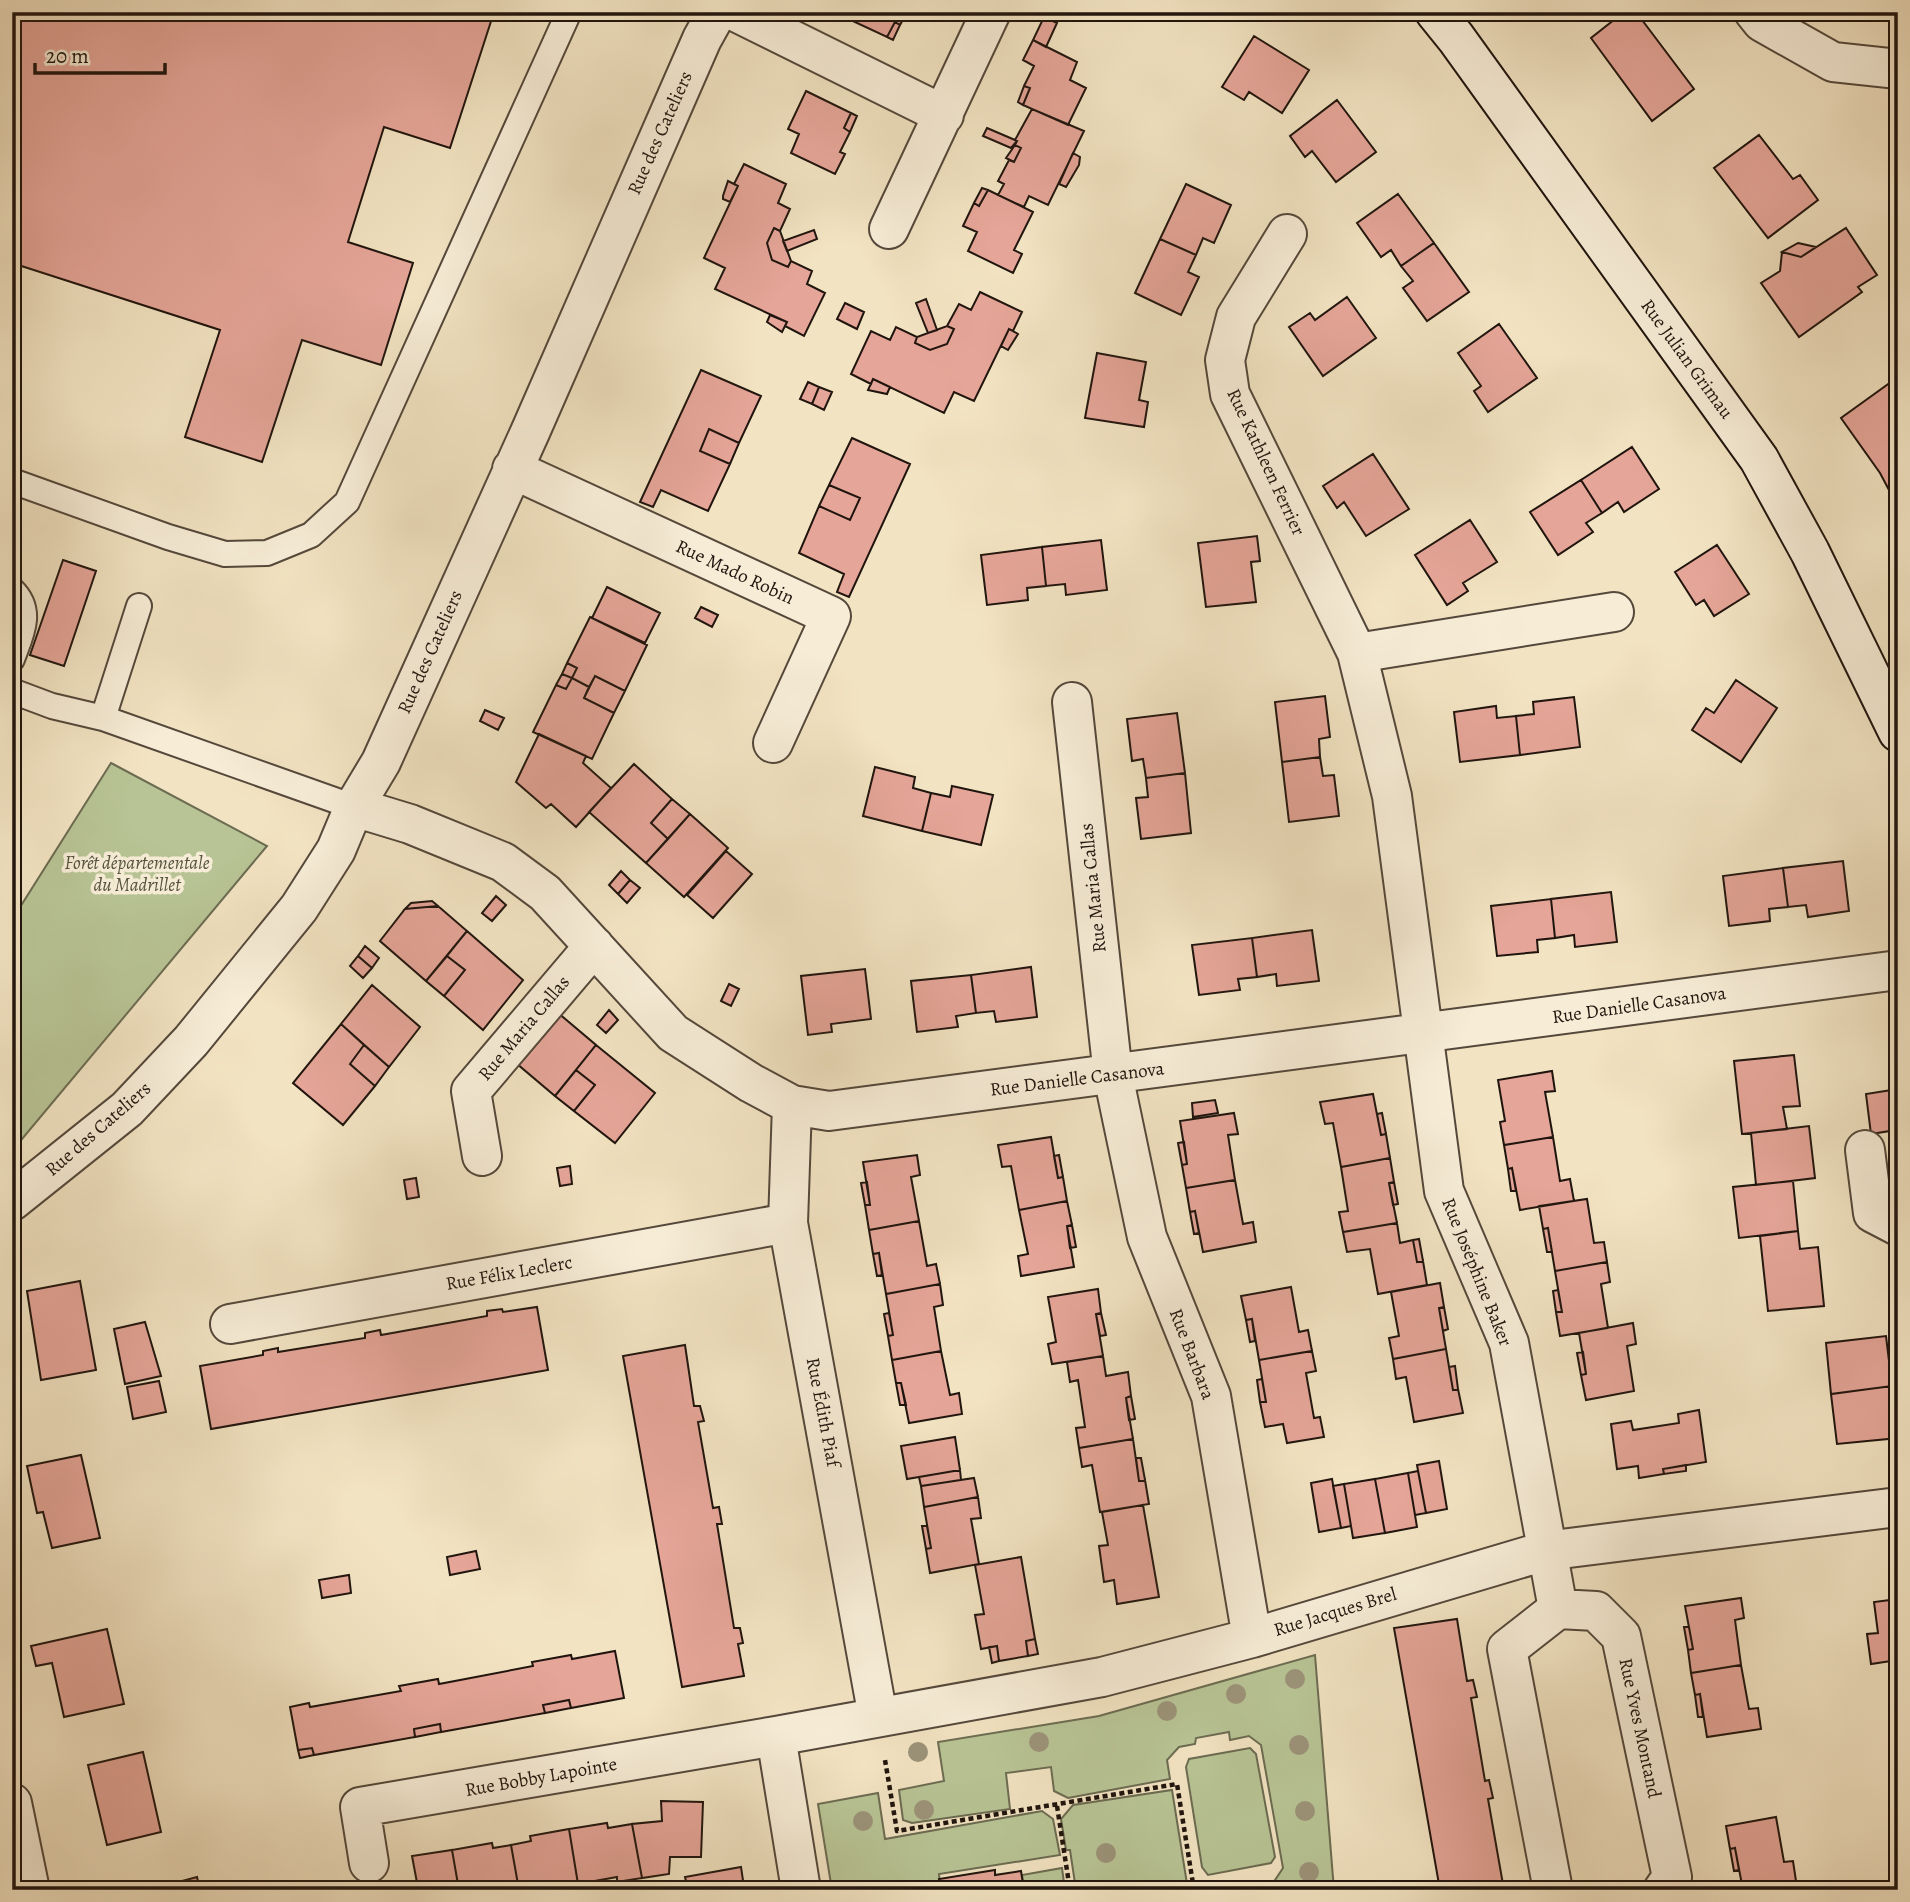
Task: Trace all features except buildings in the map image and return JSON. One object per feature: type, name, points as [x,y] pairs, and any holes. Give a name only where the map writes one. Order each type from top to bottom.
[{"type":"street","name":"Rue des Cateliers","points":[[12,1201],[127,1109],[191,1041],[299,908],[336,850],[354,807],[381,762],[702,39],[717,12]]},
{"type":"street","points":[[736,12],[944,115]]},
{"type":"street","points":[[889,229],[991,12]]},
{"type":"street","name":"Rue Julian Grimau","points":[[1435,12],[1759,459],[1810,552],[1898,732]]},
{"type":"street","points":[[1754,12],[1762,22],[1833,62],[1898,69]]},
{"type":"street","name":"Rue Kathleen Ferrier","points":[[1287,234],[1236,317],[1225,360],[1230,394],[1357,653],[1392,796],[1421,1034]]},
{"type":"street","name":"Rue Mado Robin","points":[[512,469],[831,616],[774,743]]},
{"type":"street","points":[[1357,653],[1614,612]]},
{"type":"street","name":"Rue Maria Callas","points":[[1072,702],[1113,1075]]},
{"type":"street","name":"Rue Danielle Casanova","points":[[354,807],[410,824],[503,862],[545,893],[673,1032],[751,1083],[792,1105],[829,1111],[1898,970]]},
{"type":"street","name":"Rue Maria Callas","points":[[482,1156],[471,1091],[594,946]]},
{"type":"street","name":"Rue Joséphine Baker","points":[[1421,1034],[1444,1191],[1509,1343],[1545,1551]]},
{"type":"street","name":"Rue Barbara","points":[[1113,1075],[1147,1237],[1211,1396],[1252,1638]]},
{"type":"street","name":"Rue Édith Piaf","points":[[792,1105],[788,1223],[878,1717]]},
{"type":"street","points":[[1865,1150],[1873,1213],[1898,1226]]},
{"type":"street","name":"Rue Félix Leclerc","points":[[230,1324],[788,1223]]},
{"type":"street","name":"Rue Jacques Brel","points":[[776,1737],[1102,1677],[1252,1638],[1545,1551],[1898,1507]]},
{"type":"street","points":[[1545,1551],[1558,1609],[1507,1649],[1553,1890]]},
{"type":"street","name":"Rue Yves Montand","points":[[1558,1609],[1596,1611],[1621,1636],[1672,1877],[1663,1890]]},
{"type":"street","points":[[776,1737],[801,1890]]},
{"type":"street","name":"Rue Bobby Lapointe","points":[[369,1863],[360,1807],[776,1737]]},
{"type":"street","points":[[12,1803],[30,1890]]},
{"type":"lane","points":[[12,481],[168,537],[225,554],[267,553],[311,534],[346,502],[569,12]]},
{"type":"lane","points":[[12,590],[24,609],[25,624],[12,659]]},
{"type":"lane","points":[[103,718],[139,606]]},
{"type":"lane","points":[[12,691],[52,706],[103,718],[354,807]]},
{"type":"path","points":[[878,1717],[897,1831],[1177,1784],[1194,1890]]},
{"type":"path","points":[[1057,1806],[1070,1890]]},
{"type":"green space","name":"Forêt départementale du Madrillet","points":[[111,763],[267,846],[12,1151],[12,901],[22,904]]},
{"type":"green space","points":[[1315,1655],[1334,1890],[1257,1890],[1256,1885],[1273,1883],[1283,1868],[1261,1745],[1249,1736],[1230,1740],[1229,1732],[1196,1738],[1195,1744],[1179,1747],[1167,1760],[1170,1779],[1068,1798],[1054,1791],[1051,1767],[1006,1773],[1010,1809],[912,1823],[903,1820],[899,1790],[944,1781],[938,1742],[1099,1716]]},
{"type":"green space","points":[[1250,1748],[1256,1754],[1275,1857],[1271,1863],[1208,1875],[1202,1867],[1186,1767],[1189,1759]]},
{"type":"green space","points":[[1172,1790],[1188,1890],[1076,1890],[1070,1850],[1066,1850],[1061,1819],[1073,1805]]},
{"type":"green space","points":[[878,1793],[885,1839],[1042,1811],[1053,1819],[1060,1855],[939,1874],[940,1884],[906,1890],[832,1890],[818,1804]]},
{"type":"green space","points":[[1062,1868],[1065,1890],[1024,1890],[1022,1875]]}]
